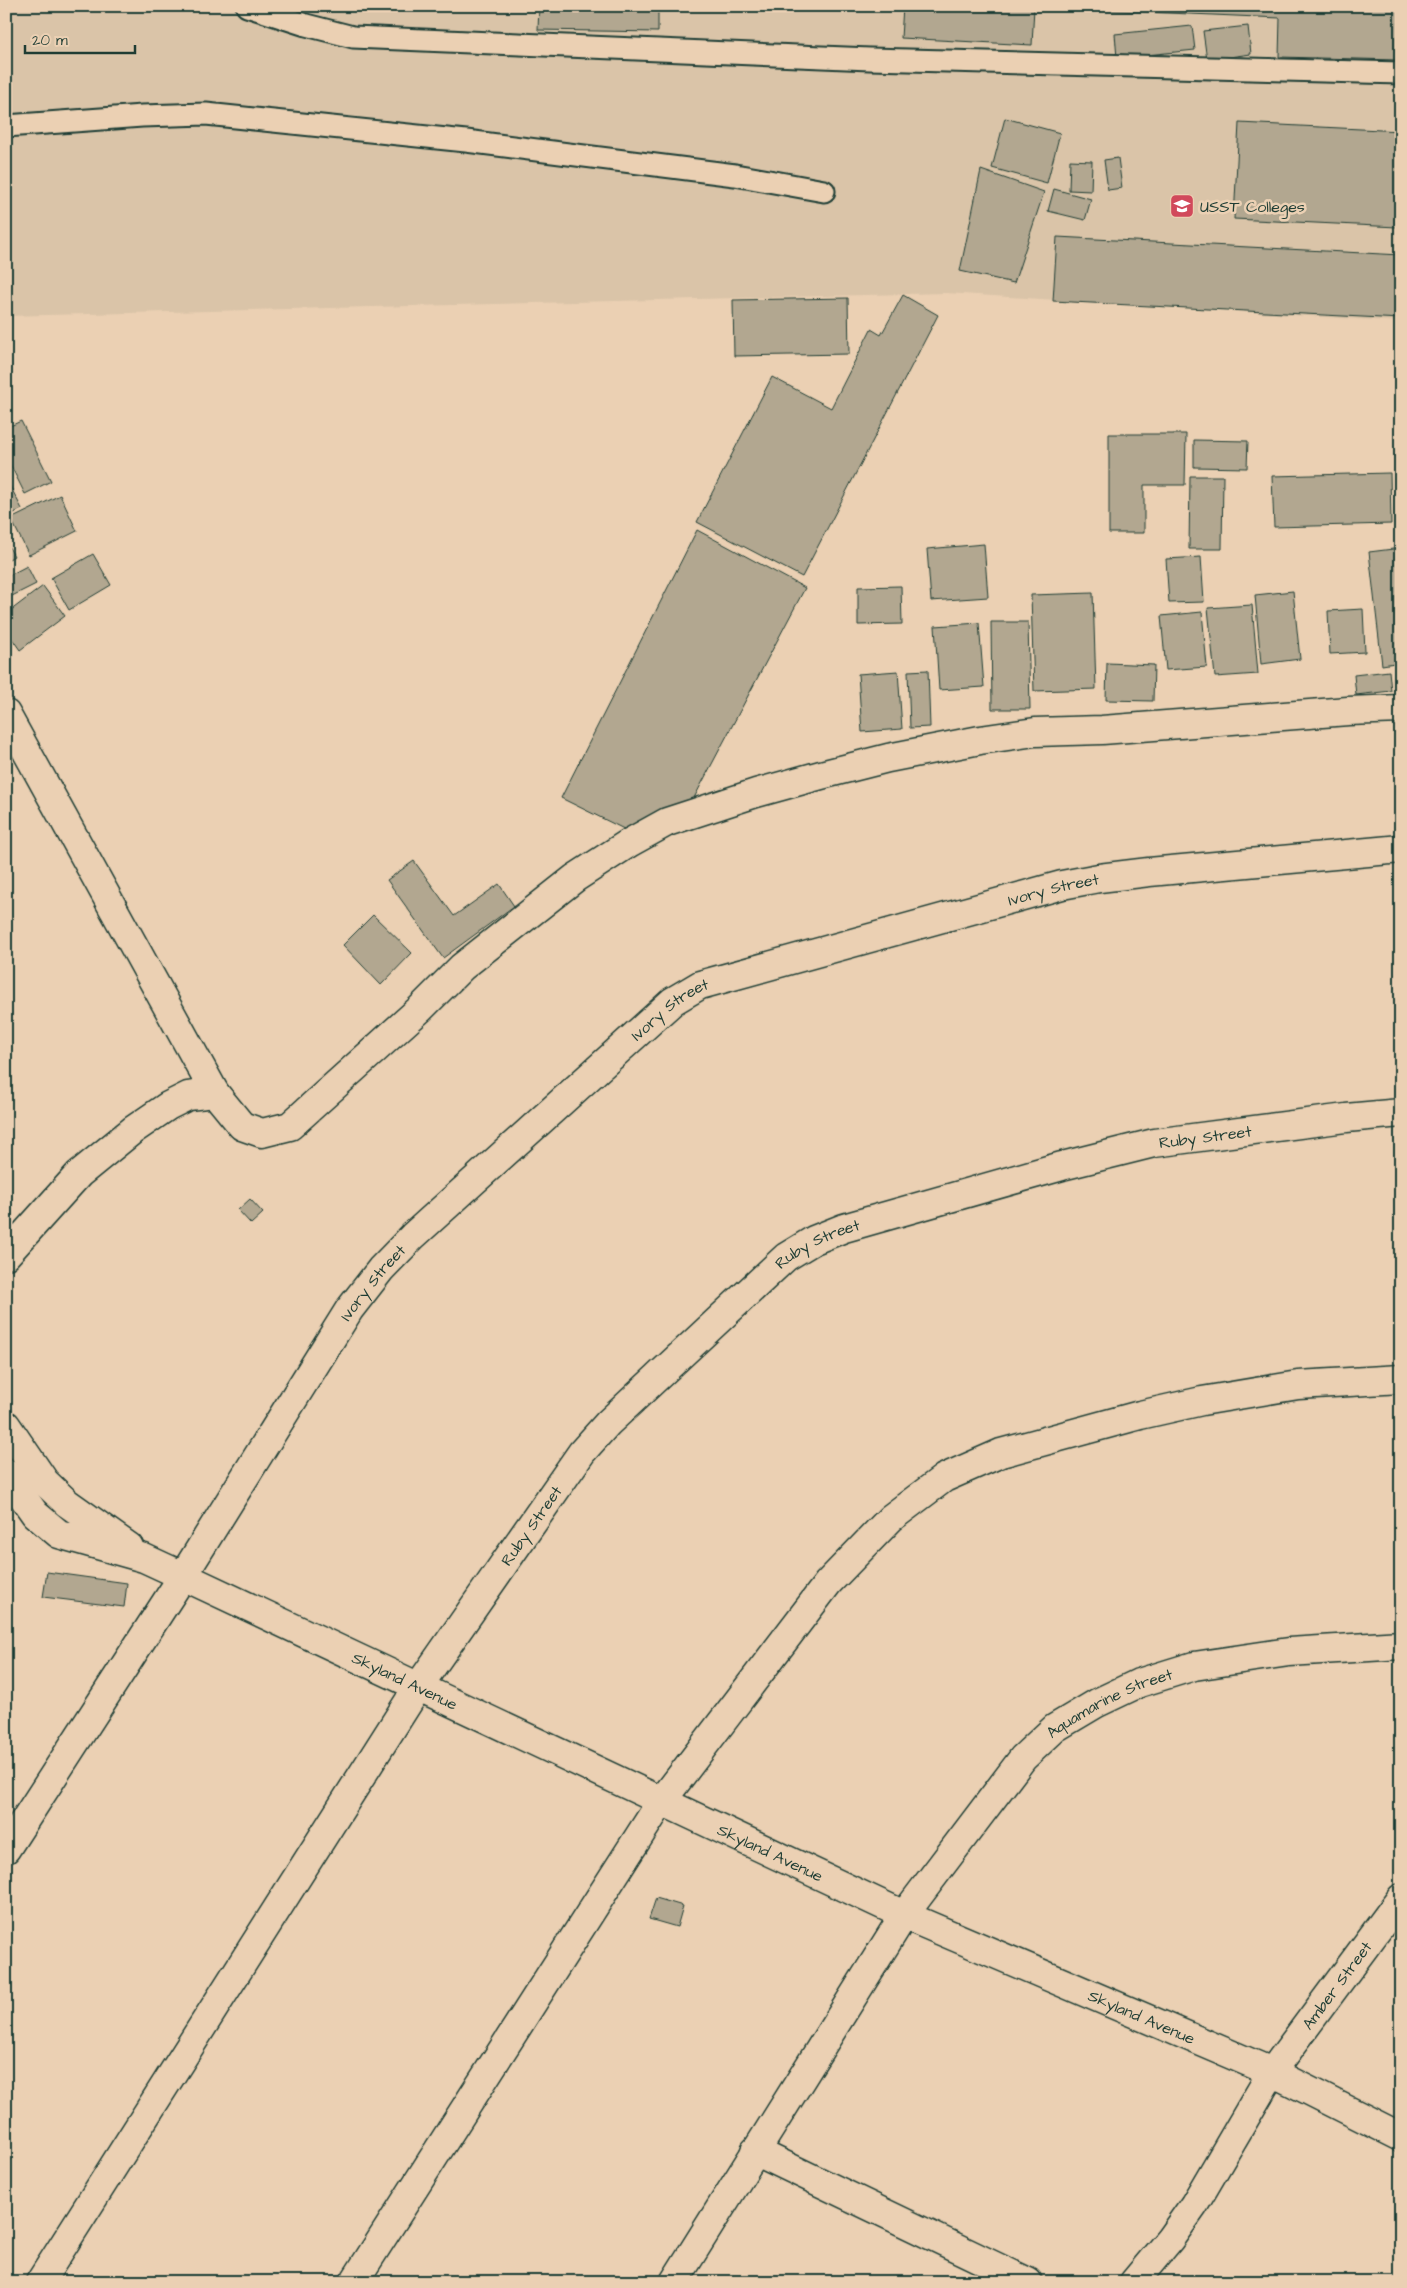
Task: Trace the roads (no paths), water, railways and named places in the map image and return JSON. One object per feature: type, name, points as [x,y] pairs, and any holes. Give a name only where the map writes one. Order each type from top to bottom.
[{"type":"street","points":[[6,714],[215,1094],[242,1126],[262,1133],[290,1126],[420,1009],[462,967],[574,878],[629,843],[667,822],[756,793],[888,758],[980,740],[1035,732],[1102,730],[1348,710],[1401,709]]},
{"type":"street","name":"Ivory Street","points":[[6,1849],[183,1576],[349,1310],[380,1269],[413,1236],[650,1020],[680,997],[700,985],[1062,885],[1149,872],[1401,849]]},
{"type":"street","points":[[6,1255],[79,1174],[133,1130],[168,1106],[188,1096],[215,1094]]},
{"type":"street","name":"Ruby Street","points":[[40,2282],[418,1686],[582,1452],[601,1430],[786,1257],[814,1240],[844,1228],[1024,1177],[1154,1143],[1346,1118],[1401,1113]]},
{"type":"street","points":[[354,2282],[661,1802],[828,1583],[891,1518],[944,1478],[1001,1453],[1140,1415],[1193,1403],[1298,1385],[1401,1379]]},
{"type":"street","name":"Skyland Avenue","points":[[6,1425],[45,1482],[67,1503],[144,1558]]},
{"type":"street","name":"Skyland Avenue","points":[[6,1473],[35,1514],[59,1534],[144,1558],[904,1915],[1272,2072],[1401,2137]]},
{"type":"street","name":"Aquamarine Street","points":[[674,2282],[904,1915],[1023,1758],[1055,1728],[1097,1703],[1139,1683],[1194,1666],[1289,1652],[1401,1645]]},
{"type":"street","name":"Amber Street","points":[[1134,2282],[1170,2239],[1194,2205],[1272,2072],[1401,1898]]},
{"type":"street","points":[[755,2151],[1028,2282]]},
{"type":"lane","points":[[247,6],[306,25],[353,37],[870,59],[1401,73]]},
{"type":"lane","points":[[6,126],[142,116],[206,114],[485,144],[735,175],[824,191]]},
{"type":"place","name":"USST Colleges","points":[[1182,206]]}]
